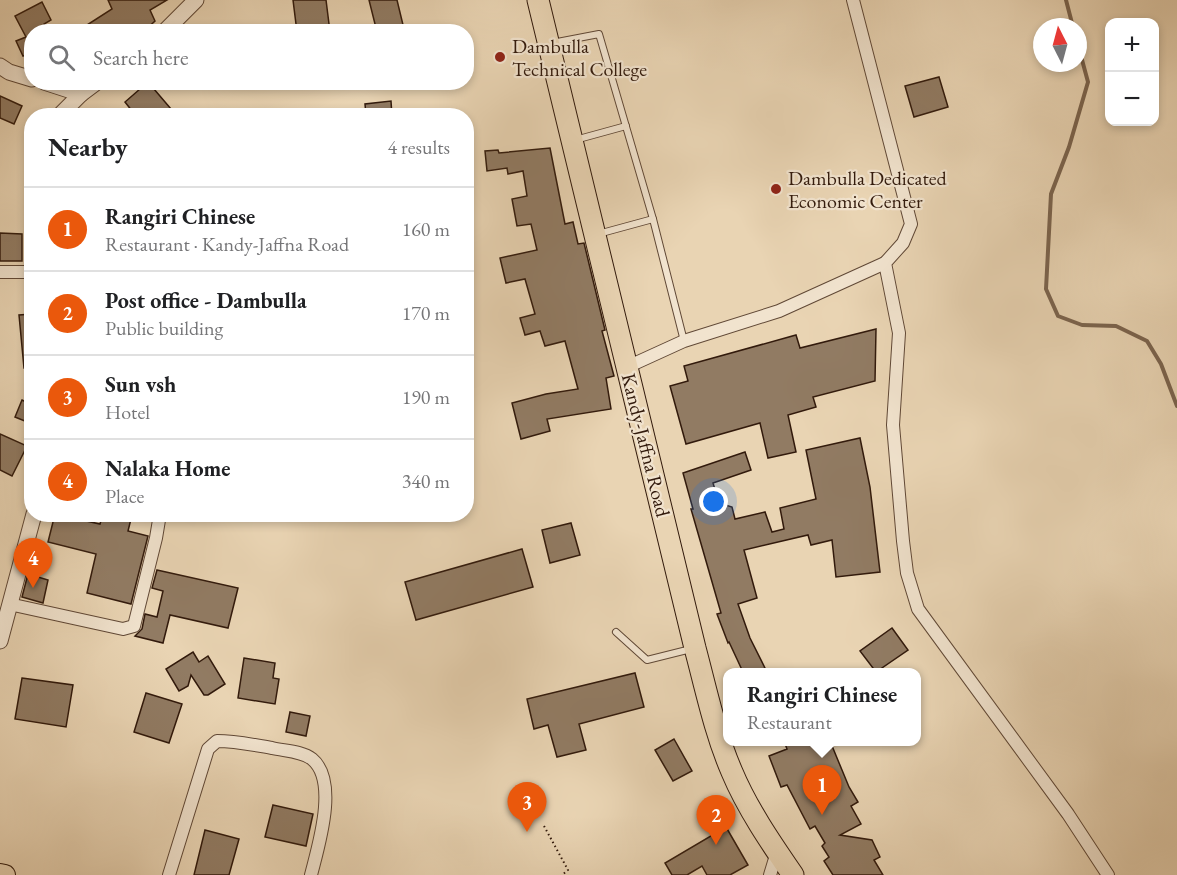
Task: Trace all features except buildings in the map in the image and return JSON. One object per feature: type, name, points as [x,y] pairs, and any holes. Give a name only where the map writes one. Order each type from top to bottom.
[{"type":"highway","name":"Kandy-Jaffna Road","points":[[538,0],[695,648],[723,742]]},
{"type":"highway","name":"Kandy-Jaffna Road","points":[[724,746],[732,772],[792,875]]},
{"type":"main road","points":[[0,874],[5,875]]},
{"type":"street","points":[[172,24],[196,0]]},
{"type":"street","points":[[627,367],[684,341],[779,311],[885,263],[903,243],[911,224],[854,0]]},
{"type":"street","points":[[0,66],[9,72],[24,77]]},
{"type":"street","points":[[69,90],[81,94]]},
{"type":"street","points":[[67,108],[86,90]]},
{"type":"street","points":[[885,263],[899,333],[893,425],[903,541],[907,573],[918,609],[1068,814],[1108,875]]},
{"type":"street","points":[[0,272],[24,272]]},
{"type":"street","points":[[0,641],[32,522]]},
{"type":"street","points":[[9,604],[123,629],[134,626],[159,522]]},
{"type":"street","points":[[169,875],[208,749],[217,741],[232,741],[299,753],[312,759],[321,770],[325,802],[323,827],[311,875]]},
{"type":"street","points":[[770,875],[777,852]]},
{"type":"lane","points":[[549,44],[599,34],[653,219],[684,341]]},
{"type":"lane","points":[[572,141],[626,126]]},
{"type":"lane","points":[[594,235],[653,219]]},
{"type":"lane","points":[[616,632],[648,660],[695,648]]},
{"type":"path","points":[[544,826],[568,870],[562,875]]},
{"type":"waterway","points":[[1066,0],[1071,18]]},
{"type":"waterway","points":[[1085,72],[1088,82],[1069,147],[1051,194],[1046,289],[1058,316],[1082,325],[1116,326],[1147,341],[1161,364],[1177,406]]},
{"type":"place","name":"Dambulla Technical College","points":[[500,57]]},
{"type":"place","name":"Dambulla Dedicated Economic Center","points":[[776,189]]},
{"type":"place","name":"Nalaka Home","points":[[33,588]]},
{"type":"place","name":"Rangiri Chinese","points":[[822,815]]},
{"type":"place","name":"Sun vsh","points":[[527,832]]},
{"type":"place","name":"Post office - Dambulla","points":[[716,845]]}]
